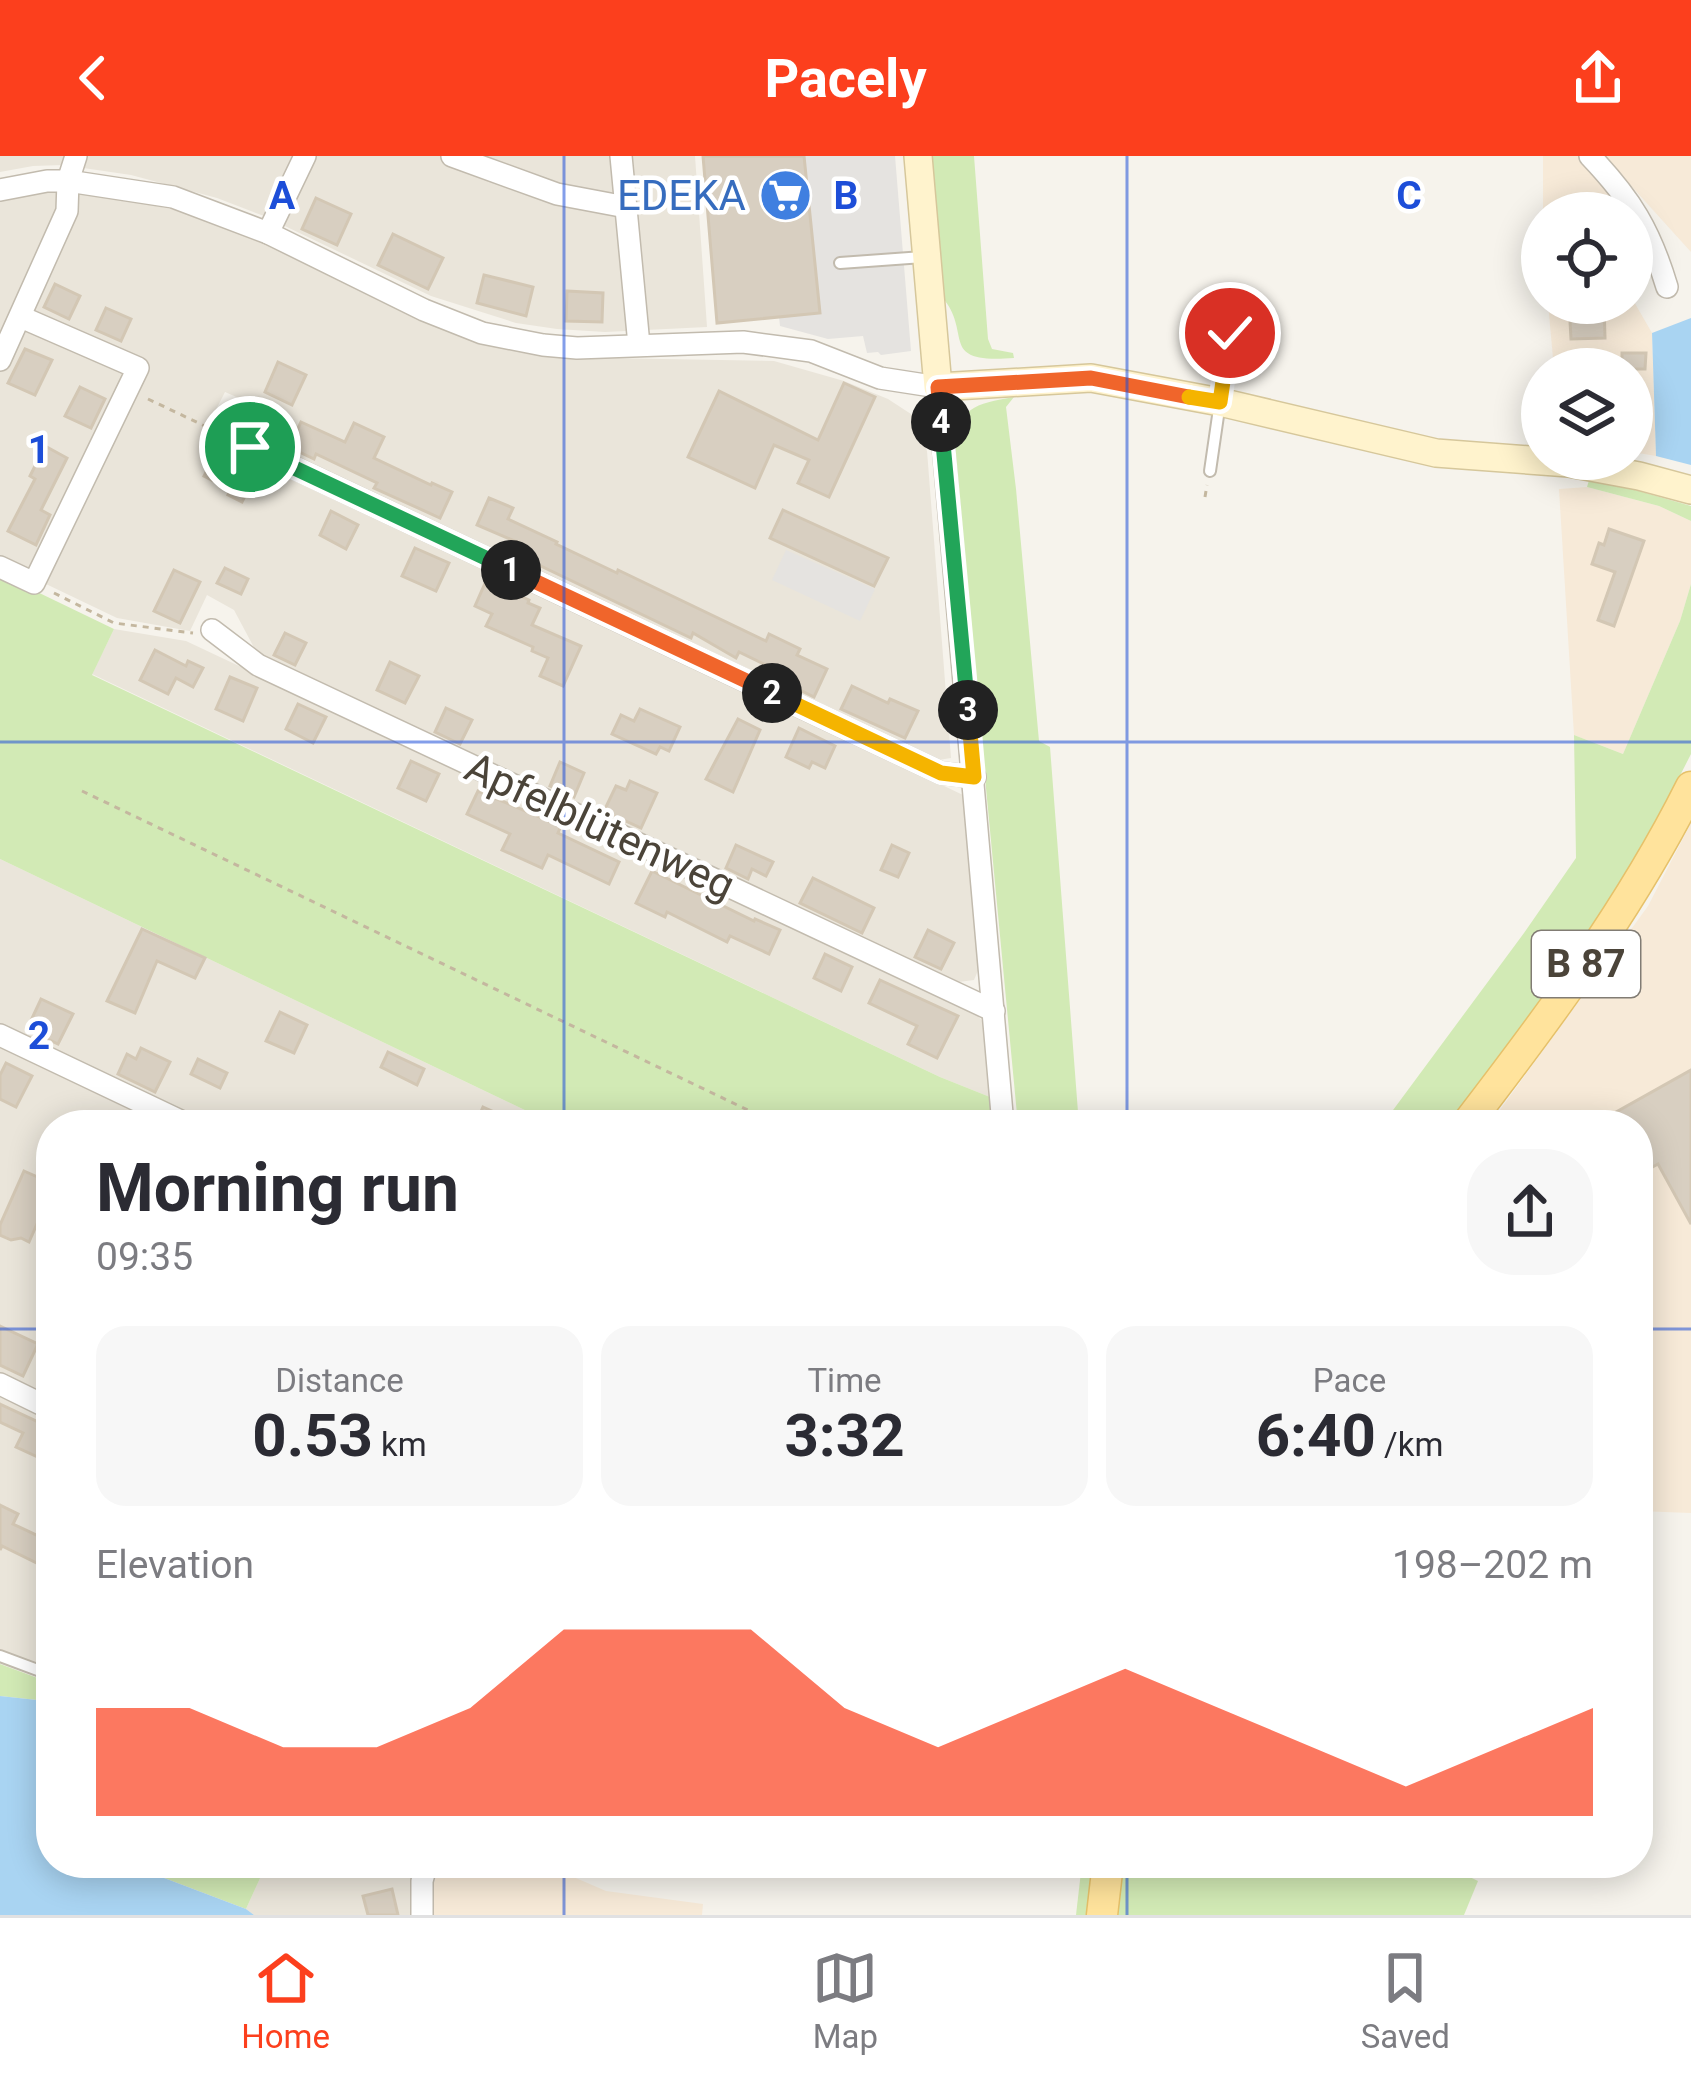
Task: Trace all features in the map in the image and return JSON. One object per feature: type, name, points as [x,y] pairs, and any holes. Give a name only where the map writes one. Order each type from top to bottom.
[{"type":"main road","name":"B 87","points":[[1477,1110],[1612,926],[1691,787]]},
{"type":"main road","points":[[1102,1915],[1106,1878]]},
{"type":"street","points":[[0,360],[67,211],[68,181],[76,156]]},
{"type":"street","points":[[283,201],[288,156]]},
{"type":"street","points":[[268,233],[304,156]]},
{"type":"street","points":[[452,156],[557,194],[626,207]]},
{"type":"street","points":[[621,156],[639,345]]},
{"type":"street","points":[[918,156],[1003,1110]]},
{"type":"street","points":[[1590,156],[1641,218],[1667,286]]},
{"type":"street","points":[[0,190],[68,181],[173,196],[268,233],[424,310],[482,333],[560,346],[742,342],[812,351],[880,378],[938,387],[1091,378],[1220,402],[1436,453],[1569,463],[1691,490]]},
{"type":"street","points":[[0,567],[34,584],[138,368],[21,317]]},
{"type":"street","points":[[227,436],[941,773],[974,777]]},
{"type":"street","name":"Apfelblütenweg","points":[[212,630],[257,665],[994,1011]]},
{"type":"street","points":[[0,1035],[158,1110]]},
{"type":"street","points":[[0,1384],[36,1402]]},
{"type":"street","points":[[422,1915],[423,1878]]},
{"type":"lane","points":[[840,263],[926,256]]},
{"type":"lane","points":[[1210,471],[1230,333]]},
{"type":"lane","points":[[0,1656],[36,1669]]},
{"type":"path","points":[[129,389],[227,436]]},
{"type":"path","points":[[34,584],[114,622],[188,634],[212,630]]},
{"type":"path","points":[[82,791],[748,1110]]},
{"type":"shaded area","points":[[0,156],[695,156],[707,327],[605,332],[516,323],[431,296],[217,198],[131,175],[63,165],[0,172]]},
{"type":"shaded area","points":[[804,156],[895,156],[911,351],[867,353],[863,336],[828,339],[780,326],[779,317],[820,312]]},
{"type":"shaded area","points":[[1543,156],[1582,156],[1609,192],[1543,192]]},
{"type":"shaded area","points":[[1604,156],[1691,156],[1691,252],[1653,210],[1653,192],[1637,192]]},
{"type":"shaded area","points":[[47,191],[88,192],[190,213],[533,350],[605,358],[774,361],[844,381],[914,416],[927,451],[951,758],[932,761],[277,450],[248,402],[225,392],[204,433],[963,795],[979,968],[974,980],[951,983],[259,657],[234,610],[207,595],[190,631],[117,618],[0,562],[0,200]]},
{"type":"shaded area","points":[[1550,324],[1647,324],[1652,333],[1652,348],[1552,348]]},
{"type":"shaded area","points":[[1653,364],[1656,456],[1653,456]]},
{"type":"shaded area","points":[[1587,487],[1659,506],[1691,521],[1691,584],[1623,754],[1574,735],[1559,489]]},
{"type":"shaded area","points":[[786,550],[875,589],[860,621],[772,580]]},
{"type":"shaded area","points":[[114,629],[186,641],[977,1015],[986,1025],[990,1097],[92,674]]},
{"type":"shaded area","points":[[1691,823],[1691,1513],[1653,1512],[1653,1110],[1500,1110],[1648,906]]},
{"type":"shaded area","points":[[0,859],[525,1110],[36,1110],[36,1663],[0,1650]]},
{"type":"shaded area","points":[[260,1878],[412,1878],[415,1915],[254,1915],[246,1909]]},
{"type":"shaded area","points":[[436,1878],[576,1878],[606,1891],[703,1904],[702,1915],[430,1915],[428,1897]]},
{"type":"green space","points":[[929,156],[974,156],[988,339],[992,349],[1013,353],[1014,358],[974,356],[961,344],[942,297]]},
{"type":"green space","points":[[1014,397],[1006,407],[1039,741],[1050,747],[1078,1110],[1017,1110],[954,451],[964,416],[989,402]]},
{"type":"green space","points":[[1589,480],[1600,480],[1691,506],[1691,521],[1659,506],[1587,487]]},
{"type":"green space","points":[[0,574],[114,629],[92,675],[990,1097],[991,1110],[525,1110],[0,859]]},
{"type":"green space","points":[[1691,584],[1691,754],[1633,868],[1463,1110],[1393,1110],[1576,858],[1574,735],[1623,754]]},
{"type":"green space","points":[[0,1664],[36,1677],[36,1700],[0,1696]]},
{"type":"green space","points":[[164,1878],[260,1878],[246,1909]]},
{"type":"green space","points":[[1080,1878],[1096,1878],[1090,1915],[1076,1915]]},
{"type":"green space","points":[[1117,1878],[1478,1881],[1464,1915],[1112,1915]]},
{"type":"water","points":[[1691,318],[1691,465],[1656,456],[1652,333]]},
{"type":"water","points":[[0,1696],[36,1700],[36,1878],[164,1878],[254,1915],[0,1915]]},
{"type":"building","points":[[703,156],[804,156],[820,313],[717,323]]},
{"type":"building","points":[[316,198],[351,214],[337,245],[302,229]]},
{"type":"building","points":[[393,234],[443,258],[428,289],[378,265]]},
{"type":"building","points":[[484,275],[533,287],[526,316],[477,303]]},
{"type":"building","points":[[55,284],[80,296],[69,319],[44,307]]},
{"type":"building","points":[[567,291],[603,293],[602,322],[566,321]]},
{"type":"building","points":[[106,308],[131,319],[121,341],[96,330]]},
{"type":"building","points":[[1570,324],[1605,324],[1605,338],[1571,339]]},
{"type":"building","points":[[25,349],[52,360],[35,395],[8,383]]},
{"type":"building","points":[[278,362],[306,375],[292,405],[265,392]]},
{"type":"building","points":[[844,383],[875,397],[829,497],[798,483],[809,460],[774,445],[755,488],[688,457],[719,391],[818,440]]},
{"type":"building","points":[[80,387],[105,399],[91,428],[65,416]]},
{"type":"building","points":[[301,422],[345,442],[354,423],[384,437],[374,458],[452,492],[440,518],[374,488],[377,483],[316,454],[314,459],[289,447]]},
{"type":"building","points":[[45,446],[67,458],[41,510],[50,515],[36,545],[8,531],[35,479],[30,476]]},
{"type":"building","points":[[216,453],[242,466],[237,477],[251,484],[242,502],[228,495],[231,490],[204,476]]},
{"type":"building","points":[[489,498],[513,508],[508,519],[556,544],[766,641],[769,634],[800,649],[797,655],[827,669],[814,697],[794,687],[797,680],[739,652],[736,658],[693,633],[691,638],[520,556],[524,545],[477,525]]},
{"type":"building","points":[[783,510],[888,558],[874,586],[770,538]]},
{"type":"building","points":[[331,511],[358,525],[346,549],[320,535]]},
{"type":"building","points":[[1609,529],[1644,541],[1614,626],[1598,620],[1615,572],[1592,564]]},
{"type":"building","points":[[415,548],[449,563],[436,591],[402,576]]},
{"type":"building","points":[[225,568],[248,579],[241,594],[217,583]]},
{"type":"building","points":[[174,570],[200,582],[180,623],[154,611]]},
{"type":"building","points":[[486,581],[540,608],[532,625],[581,646],[563,686],[540,676],[548,658],[486,626],[492,614],[475,606]]},
{"type":"building","points":[[285,633],[306,643],[295,665],[274,655]]},
{"type":"building","points":[[155,650],[186,666],[188,661],[203,668],[193,687],[176,678],[168,694],[140,680]]},
{"type":"building","points":[[390,662],[419,676],[405,703],[377,690]]},
{"type":"building","points":[[230,677],[257,688],[243,721],[216,709]]},
{"type":"building","points":[[852,686],[918,711],[905,738],[841,709]]},
{"type":"building","points":[[298,704],[326,717],[313,743],[286,729]]},
{"type":"building","points":[[446,708],[472,720],[460,744],[435,732]]},
{"type":"building","points":[[640,709],[680,727],[669,751],[660,747],[656,754],[612,734],[621,715],[634,721]]},
{"type":"building","points":[[738,719],[760,730],[733,792],[706,779]]},
{"type":"building","points":[[799,728],[835,746],[825,768],[812,762],[809,768],[786,757]]},
{"type":"building","points":[[411,761],[439,774],[426,801],[398,788]]},
{"type":"building","points":[[560,762],[584,773],[574,797],[550,786]]},
{"type":"building","points":[[630,781],[657,793],[641,828],[604,811],[616,786],[626,790]]},
{"type":"building","points":[[478,791],[561,826],[558,833],[619,862],[609,884],[548,855],[542,868],[502,850],[510,834],[467,814]]},
{"type":"building","points":[[736,845],[773,862],[766,876],[752,869],[748,879],[726,868]]},
{"type":"building","points":[[892,845],[909,853],[898,877],[881,870]]},
{"type":"building","points":[[652,871],[780,930],[769,954],[730,936],[727,942],[667,912],[665,917],[636,903]]},
{"type":"building","points":[[813,878],[874,908],[862,933],[800,903]]},
{"type":"building","points":[[142,929],[205,958],[195,978],[157,961],[135,1013],[107,1001]]},
{"type":"building","points":[[928,930],[954,943],[941,969],[915,957]]},
{"type":"building","points":[[825,954],[852,967],[841,991],[814,978]]},
{"type":"building","points":[[880,980],[958,1016],[937,1058],[908,1044],[917,1026],[869,1003]]},
{"type":"building","points":[[41,999],[73,1014],[58,1044],[27,1029]]},
{"type":"building","points":[[280,1012],[307,1025],[294,1053],[266,1041]]},
{"type":"building","points":[[141,1048],[170,1062],[155,1092],[118,1074],[127,1054],[136,1059]]},
{"type":"building","points":[[388,1052],[424,1069],[417,1085],[381,1067]]},
{"type":"building","points":[[198,1059],[227,1073],[220,1088],[191,1074]]},
{"type":"building","points":[[6,1063],[32,1076],[16,1107],[0,1099],[0,1075]]},
{"type":"building","points":[[1691,1070],[1691,1224],[1658,1164],[1653,1167],[1653,1110],[1620,1110]]},
{"type":"building","points":[[24,1171],[36,1176],[36,1226],[29,1242],[0,1235]]},
{"type":"building","points":[[0,1326],[36,1343],[23,1376],[0,1365]]},
{"type":"building","points":[[0,1404],[36,1421],[36,1456],[16,1447],[23,1433],[0,1422]]},
{"type":"building","points":[[0,1505],[18,1514],[13,1524],[36,1535],[36,1563],[2,1546],[0,1550]]},
{"type":"building","points":[[392,1889],[398,1915],[368,1915],[363,1896]]},
{"type":"place","name":"EDEKA","points":[[785,195]]},
{"type":"route","points":[[250,447],[941,773],[974,777],[938,387],[1091,378],[1220,402],[1230,333]]}]
